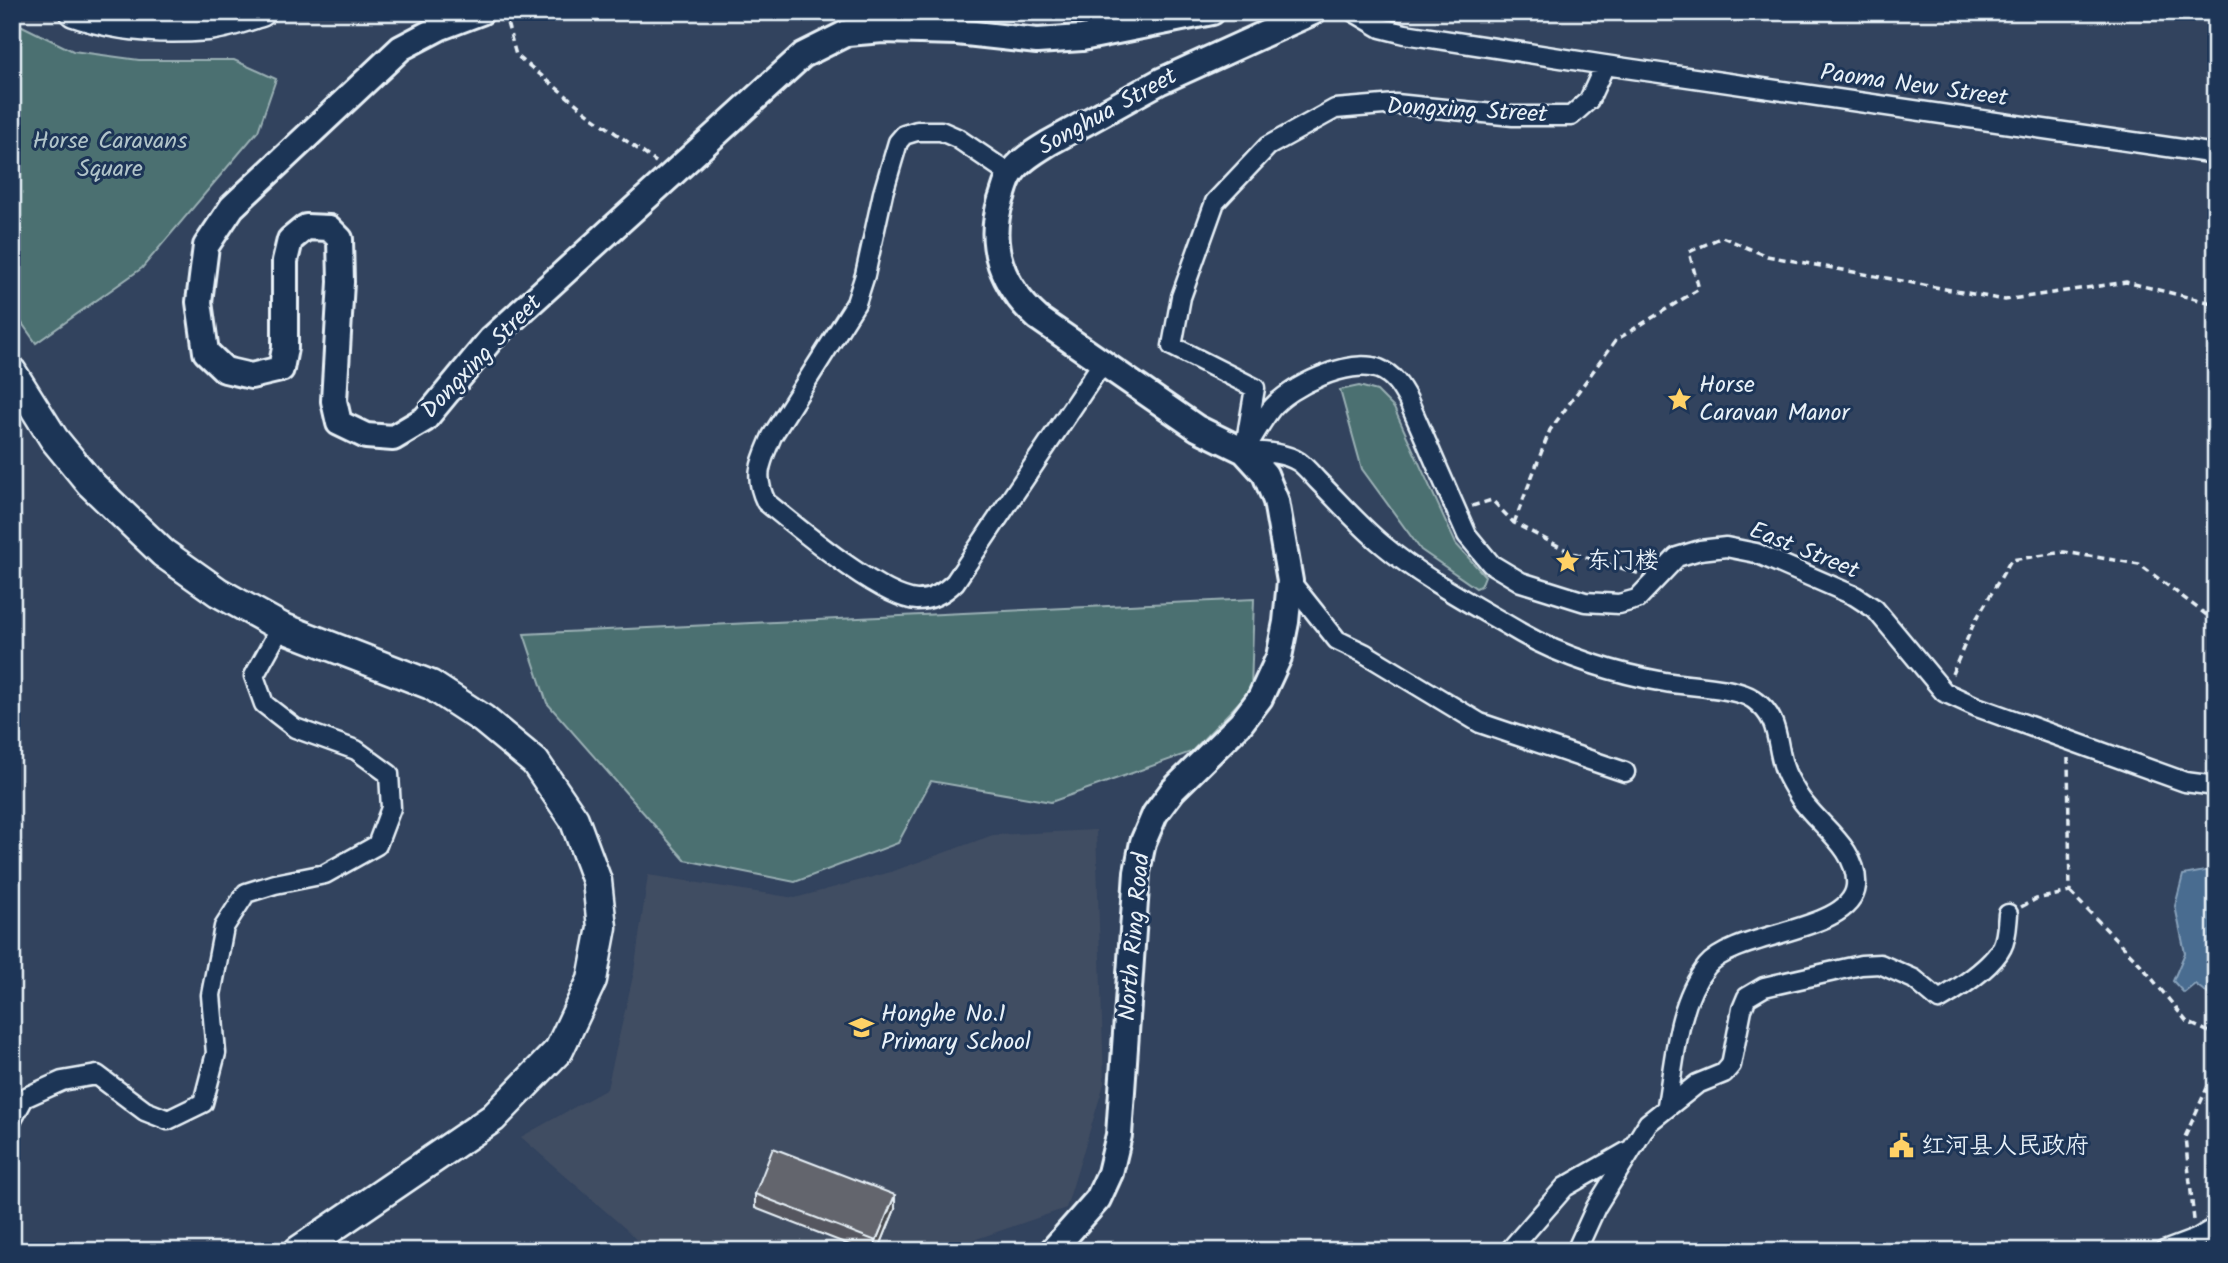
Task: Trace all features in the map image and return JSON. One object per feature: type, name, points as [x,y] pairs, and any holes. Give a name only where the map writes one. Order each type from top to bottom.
[{"type":"main road","points":[[74,12],[119,24],[169,28],[211,25],[261,12]]},
{"type":"main road","points":[[12,372],[54,439],[91,484],[163,552],[218,592],[281,627],[431,685],[483,719],[535,762],[574,819],[597,881],[602,927],[592,980],[559,1051],[493,1118],[298,1251]]},
{"type":"street","name":"Dongxing Street","points":[[481,12],[441,27],[401,48],[232,207],[206,246],[199,302],[206,352],[225,370],[251,376],[281,369],[285,348],[285,261],[290,240],[306,227],[329,228],[340,239],[341,282],[334,401],[339,423],[366,436],[393,438],[425,419],[491,339],[803,55],[847,33],[883,30],[957,32],[1037,41],[1082,38],[1212,12]]},
{"type":"street","name":"Songhua Street","points":[[1010,174],[1049,143],[1161,80],[1313,12]]},
{"type":"street","points":[[1354,12],[1381,28],[1405,34],[1605,65]]},
{"type":"street","name":"Dongxing Street","points":[[1244,451],[1255,388],[1172,346],[1181,297],[1215,202],[1268,146],[1335,110],[1396,104],[1513,116],[1571,116],[1589,100],[1605,65]]},
{"type":"street","name":"Paoma New Street","points":[[1605,65],[2216,154]]},
{"type":"street","points":[[1103,362],[962,572],[944,593],[915,600],[899,595],[855,571],[766,502],[760,489],[758,474],[772,436],[856,303],[898,142],[904,135],[917,131],[941,131],[957,138],[1010,174],[997,212],[995,234],[999,260],[1008,283],[1020,302],[1038,318],[1103,362],[1197,428],[1244,451],[1274,453],[1298,461],[1383,545],[1411,566],[1525,635],[1603,668],[1664,682],[1732,691],[1750,696],[1766,709],[1776,728],[1786,772],[1802,800],[1847,853],[1854,871],[1856,888],[1849,903],[1832,915],[1811,924],[1739,945],[1707,966],[1685,1006],[1667,1105]]},
{"type":"street","name":"East Street","points":[[1244,451],[1272,408],[1299,387],[1343,368],[1362,366],[1380,369],[1396,380],[1408,400],[1467,536],[1491,564],[1521,582],[1585,602],[1619,604],[1637,599],[1676,557],[1700,550],[1726,547],[1756,554],[1855,596],[1875,609],[1944,692],[1977,707],[2185,782],[2216,786]]},
{"type":"street","name":"North Ring Road","points":[[1052,1251],[1098,1199],[1110,1173],[1119,1135],[1137,872],[1143,842],[1155,814],[1173,790],[1241,723],[1260,698],[1279,657],[1290,582],[1276,501],[1265,474],[1244,451]]},
{"type":"street","points":[[1290,582],[1337,640],[1364,653],[1480,723],[1625,772]]},
{"type":"street","points":[[12,1120],[24,1098],[62,1082],[96,1076],[145,1111],[168,1120],[203,1103],[216,1053],[211,995],[224,927],[246,893],[325,874],[377,845],[391,808],[388,774],[355,750],[295,728],[264,704],[254,677],[281,627]]},
{"type":"street","points":[[1576,1251],[1591,1217],[1648,1123],[1667,1105],[1697,1084],[1724,1073],[1731,1065],[1742,1009],[1747,997],[1764,987],[1861,965],[1880,964],[1914,979],[1939,1000],[1958,989],[2003,946],[2008,914]]},
{"type":"street","points":[[1509,1251],[1564,1187],[1630,1149]]},
{"type":"street","points":[[2164,1251],[2196,1239],[2216,1227]]},
{"type":"path","points":[[504,12],[516,55],[590,115],[672,174]]},
{"type":"path","points":[[1514,523],[1550,430],[1616,340],[1699,289],[1689,252],[1722,237],[1767,257],[2005,300],[2126,282],[2216,304]]},
{"type":"path","points":[[1457,510],[1492,500],[1514,523],[1570,552],[1644,575],[1662,573]]},
{"type":"path","points":[[1944,692],[1974,623],[2011,561],[2064,552],[2139,564],[2216,622]]},
{"type":"path","points":[[2068,739],[2070,892],[2141,965],[2187,1022],[2216,1035]]},
{"type":"path","points":[[2008,914],[2036,899],[2070,892]]},
{"type":"path","points":[[2196,1239],[2185,1137],[2216,1068]]},
{"type":"shaded area","name":"Honghe No.1 Primary School","points":[[1096,830],[1104,1084],[1066,1208],[942,1251],[647,1251],[627,1230],[521,1137],[607,1089],[634,972],[648,875],[795,898],[891,872],[993,835]]},
{"type":"green space","name":"Horse Caravans Square","points":[[12,21],[73,51],[139,60],[234,60],[276,79],[258,131],[142,268],[36,343],[12,309]]},
{"type":"green space","points":[[1359,386],[1377,391],[1394,408],[1456,544],[1485,576],[1481,586],[1476,588],[1421,550],[1362,469],[1340,390]]},
{"type":"green space","points":[[1254,599],[1251,690],[1191,752],[1051,802],[931,781],[898,843],[795,882],[685,860],[547,703],[524,634]]},
{"type":"water","points":[[2216,869],[2216,1000],[2195,984],[2184,993],[2173,981],[2185,953],[2175,906],[2183,875]]},
{"type":"building","points":[[773,1148],[895,1195],[876,1241],[755,1194]]},
{"type":"place","name":"Horse Caravan Manor","points":[[1679,399]]},
{"type":"place","name":"东门楼","points":[[1567,561]]},
{"type":"place","name":"Honghe No.1 Primary School","points":[[861,1028]]},
{"type":"place","name":"红河县人民政府","points":[[1901,1146]]}]
